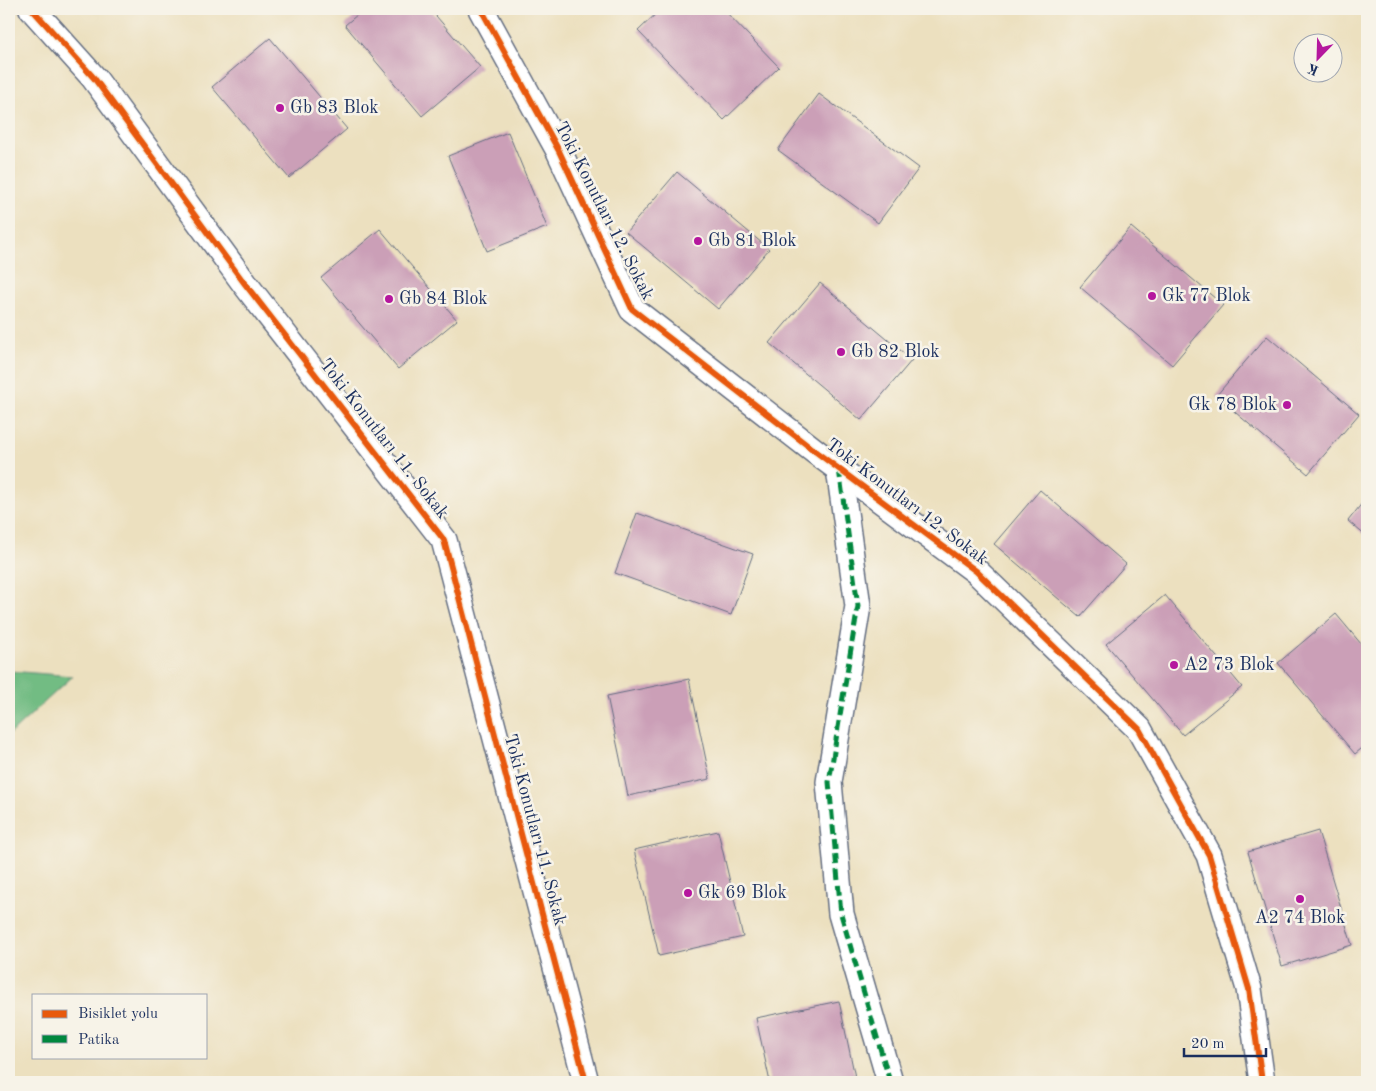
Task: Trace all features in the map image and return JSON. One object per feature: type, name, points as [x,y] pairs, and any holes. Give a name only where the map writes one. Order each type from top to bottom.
[{"type":"street","name":"Toki Konutları 11. Sokak","points":[[32,9],[94,78],[245,284],[444,540],[586,1082]]},
{"type":"street","name":"Toki Konutları 12. Sokak","points":[[481,9],[559,151],[632,309],[839,469],[976,571],[1139,729],[1209,855],[1249,989],[1262,1082]]},
{"type":"street","points":[[839,469],[858,606],[829,782],[842,914],[890,1082]]},
{"type":"green space","points":[[9,671],[73,676],[9,735]]},
{"type":"building","points":[[364,9],[430,9],[480,67],[422,116],[345,25]]},
{"type":"building","points":[[661,9],[723,9],[779,67],[724,120],[638,31]]},
{"type":"building","name":"Gb 83 Blok","points":[[270,38],[347,129],[289,178],[212,87]]},
{"type":"building","points":[[819,94],[919,168],[878,223],[778,150]]},
{"type":"building","points":[[508,132],[547,227],[487,251],[448,156]]},
{"type":"building","name":"Gb 81 Blok","points":[[677,172],[769,249],[718,309],[626,232]]},
{"type":"building","name":"Gk 77 Blok","points":[[1131,227],[1223,305],[1172,365],[1080,287]]},
{"type":"building","name":"Gb 84 Blok","points":[[380,229],[457,320],[398,369],[321,278]]},
{"type":"building","name":"Gb 82 Blok","points":[[820,283],[912,360],[861,420],[769,343]]},
{"type":"building","name":"Gk 78 Blok","points":[[1267,336],[1359,414],[1308,474],[1216,396]]},
{"type":"building","points":[[1040,490],[1126,564],[1080,617],[994,544]]},
{"type":"building","points":[[1367,497],[1367,537],[1348,521]]},
{"type":"building","points":[[637,513],[753,554],[731,615],[615,573]]},
{"type":"building","name":"A2 73 Blok","points":[[1165,595],[1242,687],[1183,735],[1106,644]]},
{"type":"building","points":[[1336,614],[1367,651],[1367,744],[1355,754],[1278,663]]},
{"type":"building","points":[[689,679],[710,779],[628,796],[607,696]]},
{"type":"building","name":"Gk 69 Blok","points":[[718,831],[743,937],[659,956],[634,850]]},
{"type":"building","name":"A2 74 Blok","points":[[1318,831],[1352,945],[1282,966],[1248,852]]},
{"type":"building","points":[[839,1001],[856,1082],[770,1082],[756,1018]]},
{"type":"marked path","points":[[839,469],[858,606],[829,782],[841,914],[890,1082]]},
{"type":"cycle path","points":[[32,9],[94,78],[245,284],[444,540],[586,1082]]},
{"type":"cycle path","points":[[481,9],[559,151],[632,309],[816,452],[976,571],[1139,729],[1209,855],[1249,989],[1262,1082]]},
{"type":"place","name":"Gb 83 Blok","points":[[280,108]]},
{"type":"place","name":"Gb 81 Blok","points":[[698,241]]},
{"type":"place","name":"Gk 77 Blok","points":[[1152,296]]},
{"type":"place","name":"Gb 84 Blok","points":[[389,299]]},
{"type":"place","name":"Gb 82 Blok","points":[[841,352]]},
{"type":"place","name":"Gk 78 Blok","points":[[1287,405]]},
{"type":"place","name":"A2 73 Blok","points":[[1174,665]]},
{"type":"place","name":"Gk 69 Blok","points":[[688,893]]},
{"type":"place","name":"A2 74 Blok","points":[[1300,899]]}]
